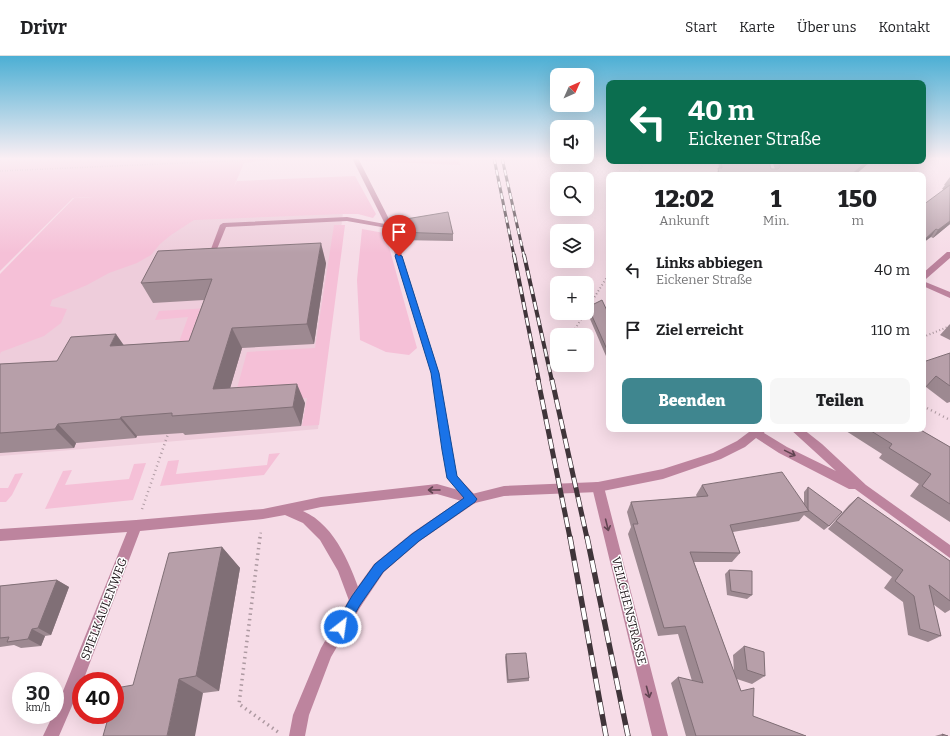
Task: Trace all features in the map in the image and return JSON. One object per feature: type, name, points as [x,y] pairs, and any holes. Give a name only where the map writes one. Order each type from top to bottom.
[{"type":"street","points":[[926,274],[950,254]]},
{"type":"street","points":[[926,284],[950,295]]},
{"type":"street","points":[[297,736],[301,715],[326,653],[356,601],[379,568],[416,537],[472,499],[504,491],[598,487],[663,474],[717,456],[741,444],[758,432]]},
{"type":"street","points":[[760,432],[783,450],[862,489]]},
{"type":"street","points":[[799,432],[818,447],[862,489],[950,552]]},
{"type":"street","name":"VEILCHENSTRASSE","points":[[598,487],[660,736]]},
{"type":"street","points":[[0,535],[136,526],[264,514],[320,502],[437,489],[472,499]]},
{"type":"street","points":[[287,510],[306,518],[319,530],[333,548],[347,574],[356,601]]},
{"type":"street","name":"SPIELKAULENWEG","points":[[51,736],[65,707],[136,526]]},
{"type":"lane","points":[[371,190],[390,227],[435,373],[446,450],[452,478],[472,499]]},
{"type":"lane","points":[[214,249],[223,226],[347,219],[390,227]]},
{"type":"path","points":[[594,298],[606,279]]},
{"type":"path","points":[[575,328],[580,320]]},
{"type":"path","points":[[926,336],[950,326]]},
{"type":"path","points":[[926,408],[950,420]]},
{"type":"path","points":[[136,526],[168,434]]},
{"type":"path","points":[[264,514],[239,704],[284,736]]},
{"type":"shaded area","points":[[0,190],[363,190],[376,214],[373,218],[358,214],[341,214],[194,220],[171,235],[160,244],[151,255],[137,263],[109,273],[87,285],[52,300],[50,306],[67,309],[61,323],[44,336],[1,352],[0,354],[0,274],[74,198],[232,190],[73,198],[0,271]]},
{"type":"shaded area","points":[[343,212],[318,429],[0,456],[0,277],[76,217]]},
{"type":"shaded area","points":[[334,225],[345,225],[319,425],[302,426],[307,398],[233,403],[247,352],[315,348]]},
{"type":"shaded area","points":[[362,229],[384,233],[386,236],[417,348],[409,355],[386,352],[360,340],[357,280]]},
{"type":"shaded area","points":[[209,308],[198,340],[179,342],[188,317],[155,320],[159,311]]},
{"type":"shaded area","points":[[280,453],[264,475],[160,486],[168,461],[179,460],[176,474],[267,465],[269,454]]},
{"type":"shaded area","points":[[146,463],[133,500],[45,509],[63,471],[72,470],[65,485],[129,479],[134,464]]},
{"type":"shaded area","points":[[23,473],[12,495],[6,502],[0,502],[0,488],[8,488],[15,474]]},
{"type":"building","points":[[944,190],[950,190],[950,221],[938,230],[936,229],[926,238],[926,203]]},
{"type":"building","points":[[448,212],[453,234],[398,232],[394,221]]},
{"type":"building","points":[[321,243],[307,324],[232,328],[213,389],[297,384],[293,407],[172,416],[172,413],[121,417],[120,419],[58,424],[55,429],[0,433],[0,364],[57,361],[71,337],[116,334],[110,346],[189,341],[212,279],[141,283],[158,251]]},
{"type":"building","points":[[602,300],[606,309],[606,347],[594,320],[594,304]]},
{"type":"building","points":[[950,353],[950,386],[936,376],[926,387],[926,361]]},
{"type":"building","points":[[873,432],[924,432],[950,447],[950,504],[922,486],[931,474],[889,448],[892,444]]},
{"type":"building","points":[[782,472],[809,511],[730,525],[740,553],[690,552],[741,691],[754,688],[753,716],[806,736],[696,736],[678,677],[703,683],[685,626],[664,628],[633,524],[638,524],[631,502],[708,496],[702,485]]},
{"type":"building","points":[[808,487],[842,512],[829,526],[808,510]]},
{"type":"building","points":[[858,497],[950,561],[950,601],[929,585],[941,636],[920,629],[914,596],[895,581],[903,570],[836,521]]},
{"type":"building","points":[[222,547],[196,676],[179,679],[167,736],[103,736],[106,724],[124,724],[124,687],[133,685],[169,553]]},
{"type":"building","points":[[729,570],[752,571],[752,595],[731,591]]},
{"type":"building","points":[[57,580],[38,628],[32,629],[28,639],[7,642],[9,637],[0,638],[0,586]]},
{"type":"building","points":[[744,646],[764,652],[765,676],[747,670]]},
{"type":"building","points":[[526,653],[529,678],[508,680],[506,654]]},
{"type":"railway","points":[[500,190],[514,256]]},
{"type":"railway","points":[[509,190],[524,256]]},
{"type":"railway","points":[[514,255],[539,381]]},
{"type":"railway","points":[[524,255],[552,381]]},
{"type":"railway","points":[[538,380],[570,538]]},
{"type":"railway","points":[[552,380],[587,538]]},
{"type":"railway","points":[[570,537],[606,736]]},
{"type":"railway","points":[[587,537],[628,736]]},
{"type":"route","points":[[341,627],[356,601],[379,568],[416,537],[472,499],[452,478],[446,450],[435,373],[399,256]]}]
